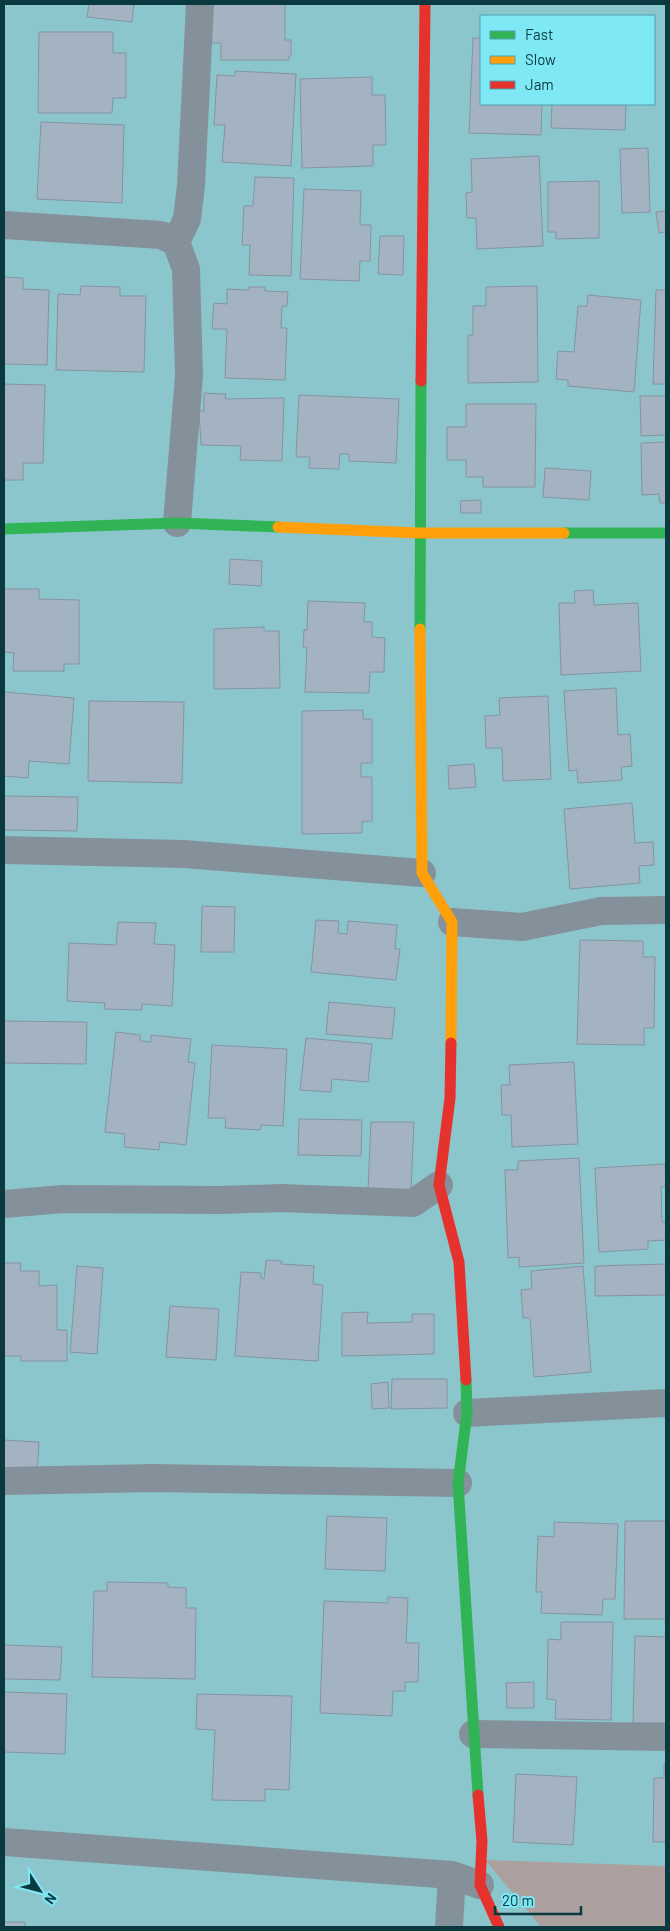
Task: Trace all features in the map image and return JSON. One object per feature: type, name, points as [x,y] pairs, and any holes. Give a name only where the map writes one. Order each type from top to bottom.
[{"type":"street","points":[[176,242],[187,219],[191,185],[200,4]]},
{"type":"street","points":[[426,4],[419,532],[422,873],[452,922],[450,1098],[440,1184],[459,1262],[467,1413],[458,1483],[473,1734],[482,1841],[480,1885],[499,1927]]},
{"type":"street","points":[[4,225],[161,235],[176,242],[186,268],[189,376],[176,523]]},
{"type":"street","points":[[4,529],[176,523],[419,532],[666,533]]},
{"type":"street","points":[[4,850],[184,854],[422,873]]},
{"type":"street","points":[[452,922],[522,927],[601,911],[666,910]]},
{"type":"street","points":[[4,1204],[63,1199],[221,1200],[282,1198],[413,1203],[440,1184]]},
{"type":"street","points":[[467,1413],[666,1403]]},
{"type":"street","points":[[4,1481],[153,1478],[458,1483]]},
{"type":"street","points":[[473,1734],[666,1737]]},
{"type":"street","points":[[4,1842],[452,1875],[480,1885]]},
{"type":"street","points":[[449,1927],[452,1875]]},
{"type":"shaded area","points":[[485,1860],[666,1866],[666,1927],[541,1927]]},
{"type":"building","points":[[89,4],[134,4],[132,22],[87,17]]},
{"type":"building","points":[[206,4],[285,4],[285,40],[291,40],[291,56],[289,56],[289,60],[221,60],[221,43],[212,43]]},
{"type":"building","points":[[39,32],[113,32],[113,53],[126,53],[126,98],[113,98],[112,113],[38,113]]},
{"type":"building","points":[[473,38],[480,38],[480,105],[542,105],[541,135],[469,133]]},
{"type":"building","points":[[235,71],[296,74],[291,166],[222,162],[225,125],[214,125],[217,75],[235,76]]},
{"type":"building","points":[[372,77],[372,95],[385,95],[386,145],[373,145],[373,166],[302,168],[300,79]]},
{"type":"building","points":[[552,105],[626,105],[625,130],[551,128]]},
{"type":"building","points":[[41,122],[124,125],[122,203],[37,199]]},
{"type":"building","points":[[648,148],[650,212],[622,213],[620,149]]},
{"type":"building","points":[[539,156],[543,246],[477,249],[476,218],[467,218],[466,193],[472,192],[471,159]]},
{"type":"building","points":[[255,177],[294,178],[291,276],[249,275],[250,245],[242,245],[244,206],[253,206]]},
{"type":"building","points":[[599,181],[599,238],[556,239],[556,232],[548,232],[548,182]]},
{"type":"building","points":[[304,189],[361,191],[360,225],[371,225],[370,261],[360,261],[359,281],[300,279]]},
{"type":"building","points":[[666,211],[666,232],[659,233],[656,212]]},
{"type":"building","points":[[380,236],[404,236],[403,275],[378,274]]},
{"type":"building","points":[[4,277],[23,278],[23,289],[49,290],[47,365],[4,364]]},
{"type":"building","points":[[81,286],[120,287],[120,296],[146,296],[144,372],[56,370],[58,294],[80,295]]},
{"type":"building","points":[[537,286],[538,382],[468,383],[468,335],[473,335],[473,306],[486,306],[486,287]]},
{"type":"building","points":[[249,287],[265,287],[265,291],[288,292],[287,306],[282,306],[281,328],[287,328],[285,380],[225,378],[227,329],[212,329],[214,303],[227,304],[227,289],[249,290]]},
{"type":"building","points":[[656,290],[666,290],[666,384],[653,384]]},
{"type":"building","points":[[588,295],[641,300],[634,392],[568,386],[568,380],[556,379],[558,351],[574,352],[578,306],[587,306]]},
{"type":"building","points":[[4,384],[45,385],[43,463],[23,463],[23,480],[4,480]]},
{"type":"building","points":[[204,393],[226,394],[225,399],[284,398],[282,461],[240,460],[241,446],[201,445],[199,411],[204,411]]},
{"type":"building","points":[[299,395],[399,399],[396,463],[349,461],[349,454],[340,454],[339,469],[309,468],[310,457],[296,457]]},
{"type":"building","points":[[640,396],[666,396],[666,435],[641,436]]},
{"type":"building","points":[[466,404],[536,404],[535,487],[483,487],[483,477],[466,477],[466,460],[447,460],[447,427],[466,427]]},
{"type":"building","points":[[666,442],[666,503],[660,503],[659,494],[642,495],[641,443]]},
{"type":"building","points":[[545,468],[591,471],[589,500],[543,497]]},
{"type":"building","points":[[481,500],[481,513],[461,513],[460,501]]},
{"type":"building","points":[[230,559],[262,561],[261,586],[229,584]]},
{"type":"building","points":[[4,589],[39,589],[39,599],[79,600],[79,664],[64,664],[64,671],[13,671],[14,653],[4,652]]},
{"type":"building","points":[[593,590],[594,605],[638,603],[641,671],[561,675],[559,603],[575,603],[574,591]]},
{"type":"building","points":[[308,601],[365,603],[364,622],[372,622],[372,637],[385,638],[384,672],[370,672],[369,693],[305,692],[307,647],[303,647],[304,630],[307,630]]},
{"type":"building","points":[[264,627],[264,631],[279,631],[280,688],[214,689],[214,629]]},
{"type":"building","points":[[616,688],[618,735],[630,734],[632,766],[621,767],[622,780],[578,783],[577,770],[569,771],[564,691]]},
{"type":"building","points":[[4,692],[74,698],[69,764],[29,761],[28,778],[4,776]]},
{"type":"building","points":[[548,696],[551,779],[503,781],[502,748],[486,748],[485,716],[500,715],[499,698]]},
{"type":"building","points":[[89,701],[184,702],[182,783],[88,781]]},
{"type":"building","points":[[363,710],[363,719],[372,719],[372,763],[361,763],[361,777],[372,777],[372,821],[362,822],[362,833],[302,834],[302,711]]},
{"type":"building","points":[[474,764],[476,787],[449,789],[448,766]]},
{"type":"building","points":[[4,796],[78,797],[77,831],[4,830]]},
{"type":"building","points":[[632,803],[635,843],[653,842],[654,865],[639,866],[640,883],[570,889],[564,809]]},
{"type":"building","points":[[202,906],[235,907],[234,952],[201,952]]},
{"type":"building","points":[[316,920],[339,921],[338,933],[347,934],[348,921],[397,925],[395,949],[400,949],[396,980],[311,972]]},
{"type":"building","points":[[118,922],[156,923],[154,944],[175,945],[172,1006],[142,1004],[142,1010],[104,1009],[105,1003],[67,1001],[69,943],[116,945]]},
{"type":"building","points":[[580,940],[643,941],[643,957],[655,957],[654,1028],[644,1028],[644,1045],[577,1044]]},
{"type":"building","points":[[329,1002],[395,1008],[392,1039],[326,1034]]},
{"type":"building","points":[[4,1021],[87,1022],[86,1064],[4,1063]]},
{"type":"building","points":[[116,1032],[140,1035],[140,1041],[151,1042],[151,1035],[191,1039],[188,1062],[195,1063],[186,1145],[160,1142],[159,1150],[124,1147],[125,1134],[105,1132]]},
{"type":"building","points":[[306,1038],[372,1044],[368,1082],[332,1079],[331,1092],[300,1090]]},
{"type":"building","points":[[212,1045],[287,1049],[283,1126],[261,1125],[260,1130],[225,1128],[226,1118],[208,1118]]},
{"type":"building","points":[[574,1062],[578,1144],[512,1147],[511,1115],[502,1115],[501,1085],[510,1085],[509,1065]]},
{"type":"building","points":[[299,1119],[362,1120],[361,1156],[298,1155]]},
{"type":"building","points":[[371,1122],[414,1122],[411,1190],[368,1189]]},
{"type":"building","points":[[579,1158],[584,1263],[519,1267],[519,1257],[508,1258],[505,1170],[518,1170],[518,1161]]},
{"type":"building","points":[[665,1164],[666,1186],[661,1187],[662,1222],[666,1222],[666,1240],[648,1241],[648,1249],[599,1252],[595,1168]]},
{"type":"building","points":[[266,1260],[282,1261],[281,1264],[314,1266],[313,1284],[323,1285],[318,1361],[235,1356],[241,1272],[261,1273],[261,1278],[264,1279]]},
{"type":"building","points":[[4,1263],[21,1263],[20,1271],[39,1271],[39,1286],[57,1285],[57,1330],[67,1330],[67,1361],[21,1361],[21,1356],[4,1356]]},
{"type":"building","points":[[666,1264],[666,1295],[595,1296],[595,1266]]},
{"type":"building","points":[[77,1266],[103,1268],[97,1354],[70,1352]]},
{"type":"building","points":[[583,1266],[591,1372],[534,1377],[530,1318],[523,1318],[521,1290],[532,1289],[531,1271]]},
{"type":"building","points":[[170,1306],[219,1309],[216,1360],[166,1357]]},
{"type":"building","points":[[368,1312],[367,1323],[412,1322],[412,1314],[434,1314],[434,1354],[342,1356],[342,1313]]},
{"type":"building","points":[[392,1379],[447,1379],[447,1408],[391,1409]]},
{"type":"building","points":[[388,1382],[389,1408],[372,1409],[371,1384]]},
{"type":"building","points":[[4,1440],[39,1442],[37,1474],[4,1472]]},
{"type":"building","points":[[327,1516],[387,1518],[385,1571],[325,1569]]},
{"type":"building","points":[[625,1521],[666,1521],[666,1619],[624,1619]]},
{"type":"building","points":[[554,1522],[618,1524],[615,1599],[603,1599],[602,1615],[541,1613],[542,1592],[536,1592],[538,1536],[554,1537]]},
{"type":"building","points":[[107,1582],[168,1583],[168,1587],[186,1588],[186,1608],[196,1608],[195,1679],[92,1677],[94,1591],[107,1591]]},
{"type":"building","points":[[388,1597],[408,1598],[406,1643],[419,1643],[418,1682],[405,1682],[405,1691],[393,1691],[392,1716],[320,1713],[324,1601],[388,1603]]},
{"type":"building","points":[[561,1622],[613,1622],[611,1720],[555,1719],[556,1700],[547,1699],[548,1639],[561,1640]]},
{"type":"building","points":[[635,1636],[666,1637],[666,1723],[633,1723]]},
{"type":"building","points":[[4,1645],[62,1647],[60,1680],[4,1679]]},
{"type":"building","points":[[534,1682],[534,1708],[507,1708],[506,1683]]},
{"type":"building","points":[[4,1692],[67,1694],[65,1754],[4,1752]]},
{"type":"building","points":[[197,1694],[292,1696],[289,1790],[265,1789],[265,1801],[212,1800],[215,1730],[196,1729]]},
{"type":"building","points":[[664,1763],[666,1763],[666,1842],[653,1842],[654,1778],[664,1778]]},
{"type":"building","points":[[516,1774],[577,1777],[573,1845],[513,1842]]},
{"type":"building","points":[[4,1922],[25,1922],[25,1927],[4,1927]]},
{"type":"traffic: fast","points":[[420,629],[421,381]]},
{"type":"traffic: fast","points":[[4,529],[177,523],[278,527]]},
{"type":"traffic: fast","points":[[564,533],[666,533]]},
{"type":"traffic: fast","points":[[466,1380],[467,1413],[458,1483],[478,1795]]},
{"type":"traffic: slow","points":[[278,527],[419,533],[564,533]]},
{"type":"traffic: slow","points":[[420,629],[422,873],[452,922],[451,1043]]},
{"type":"traffic: jam","points":[[421,381],[425,4]]},
{"type":"traffic: jam","points":[[451,1043],[450,1098],[439,1185],[459,1262],[466,1380]]},
{"type":"traffic: jam","points":[[478,1795],[482,1841],[480,1885],[499,1927]]}]
